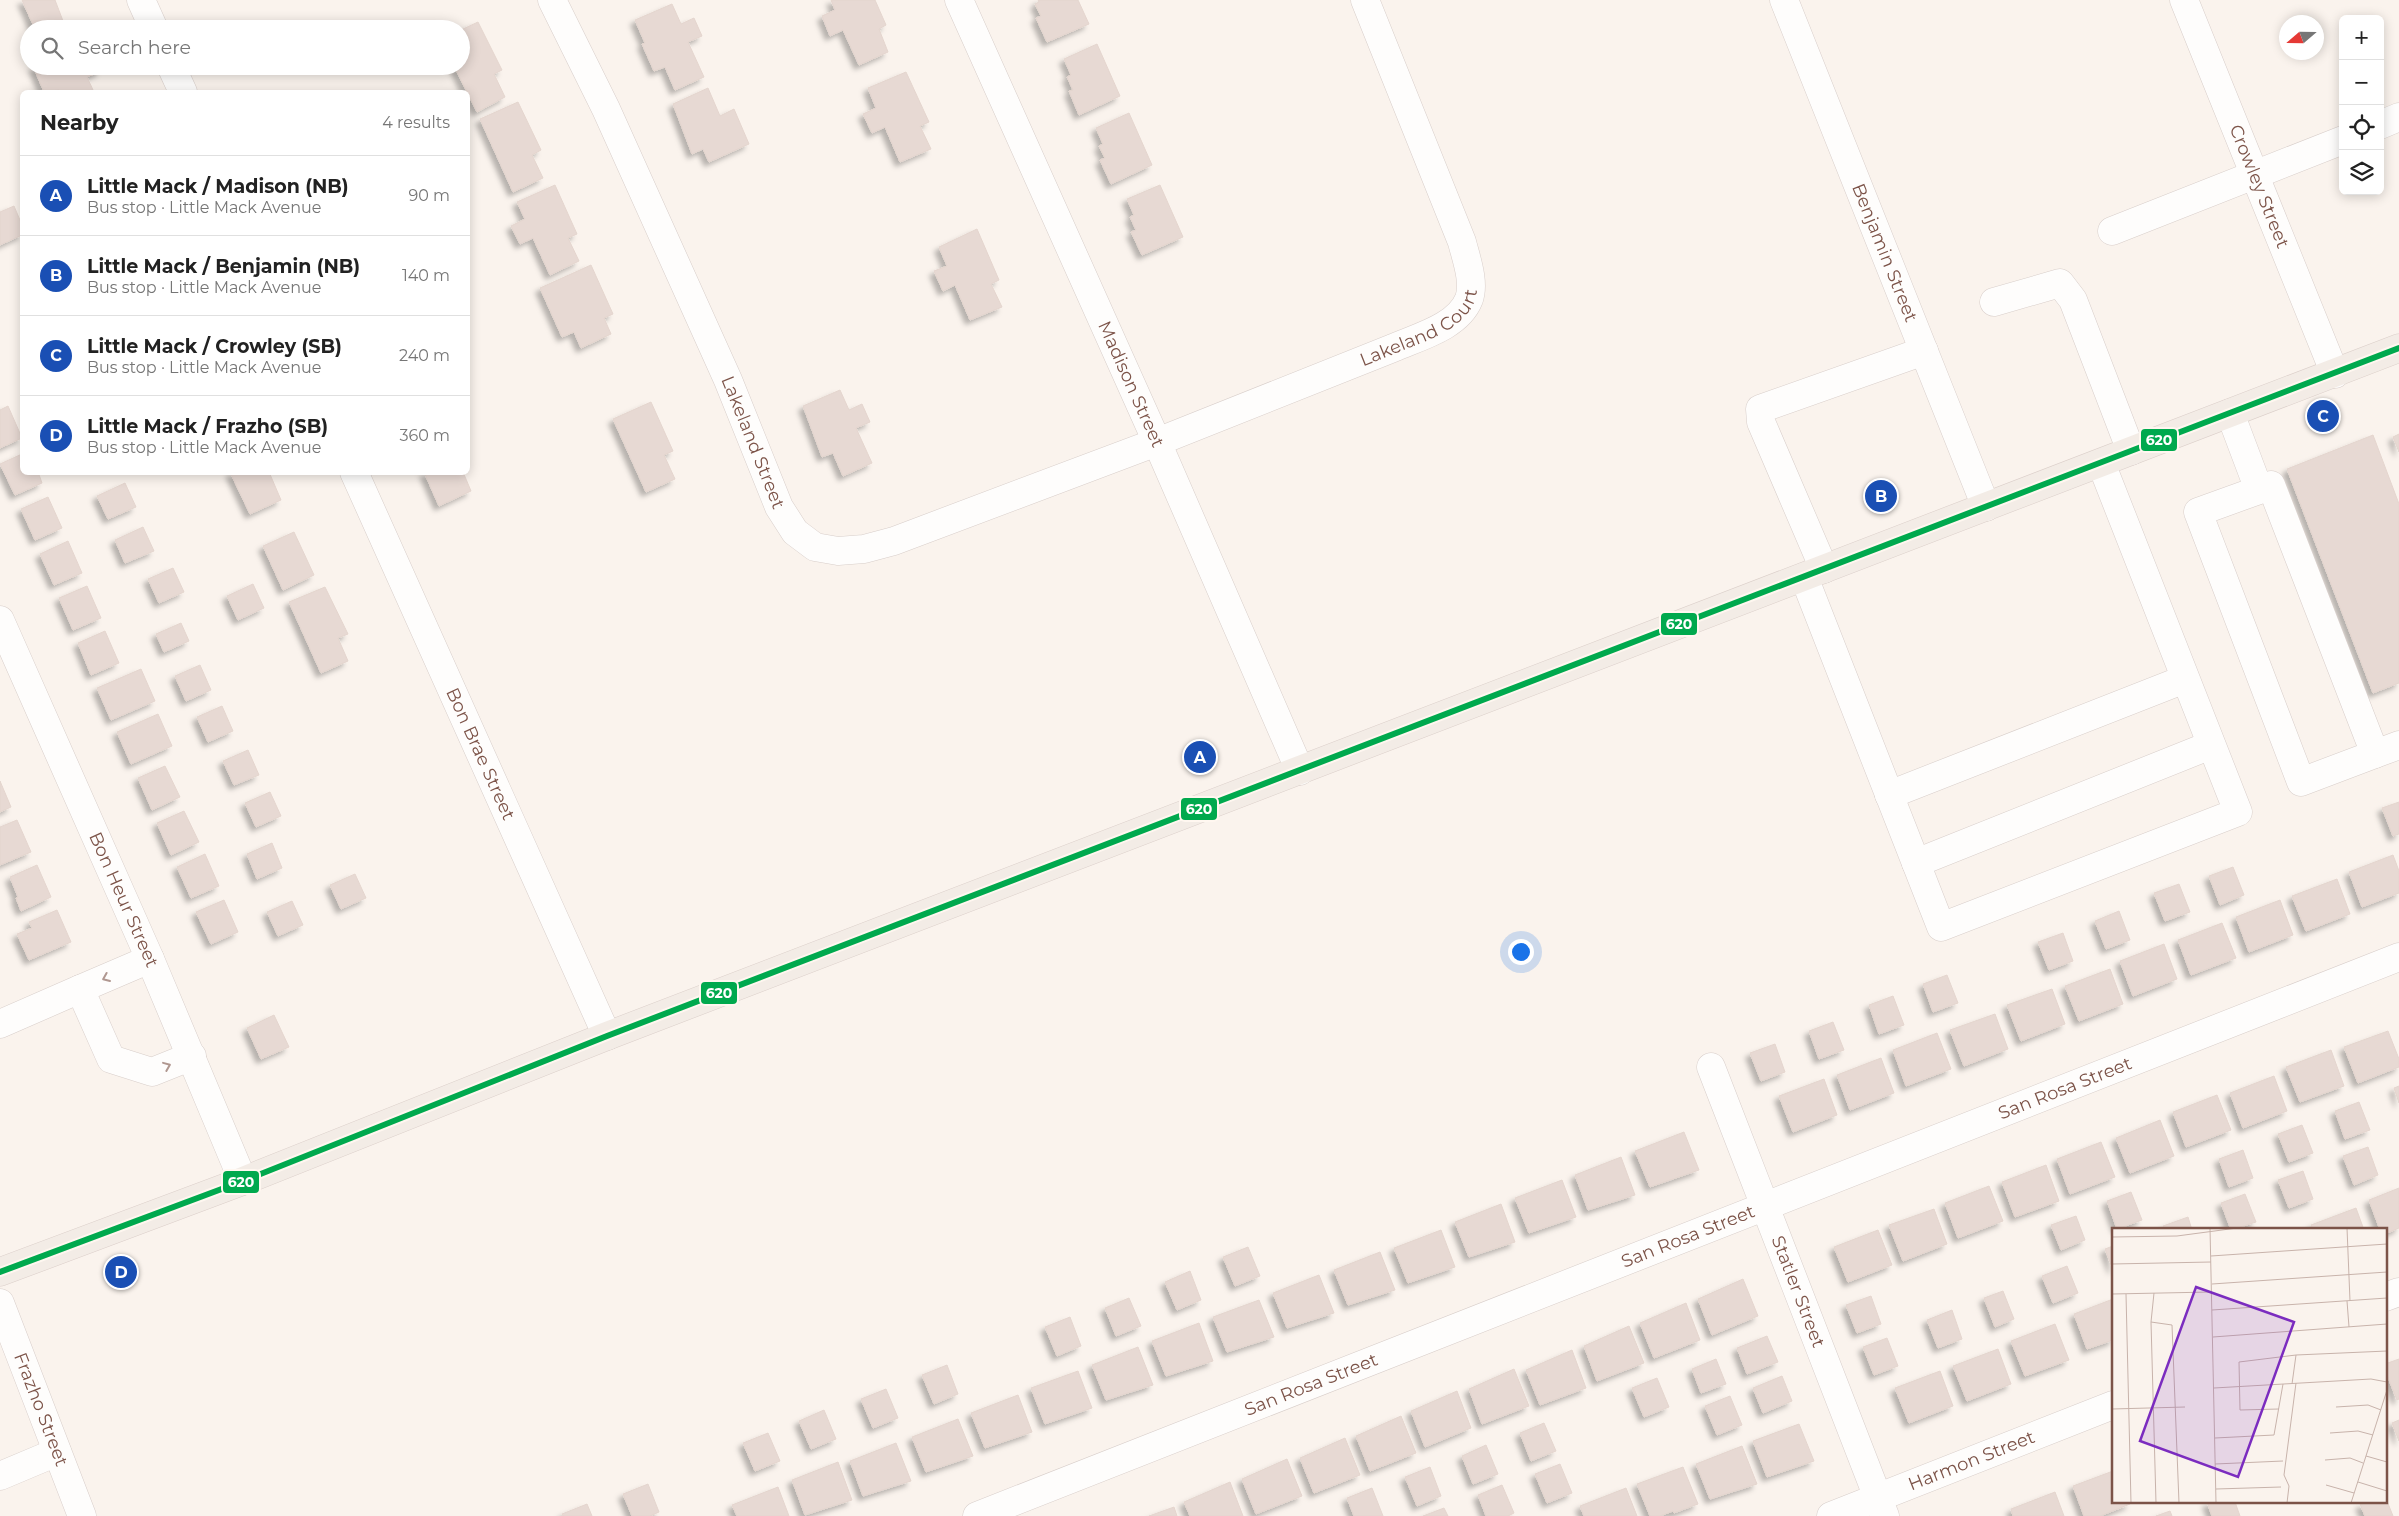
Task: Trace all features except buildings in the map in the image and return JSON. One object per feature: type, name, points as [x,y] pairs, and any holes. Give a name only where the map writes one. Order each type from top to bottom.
[{"type":"main road","points":[[0,1272],[243,1181],[607,1036],[2399,348]]},
{"type":"street","points":[[141,0],[150,20]]},
{"type":"street","name":"Lakeland Street","points":[[552,0],[606,108],[728,380],[779,507],[795,532],[815,547],[838,551],[864,550],[894,541],[1157,442]]},
{"type":"street","name":"Madison Street","points":[[959,0],[1157,442],[1300,771]]},
{"type":"street","name":"Lakeland Court","points":[[1157,442],[1393,348],[1446,324],[1460,313],[1469,298],[1469,272],[1462,242],[1365,0]]},
{"type":"street","name":"Benjamin Street","points":[[1784,0],[1986,506]]},
{"type":"street","name":"Crowley Street","points":[[2184,0],[2335,374]]},
{"type":"street","points":[[175,75],[182,90]]},
{"type":"street","points":[[2384,124],[2399,118]]},
{"type":"street","points":[[2112,231],[2339,142]]},
{"type":"street","points":[[1994,302],[2060,283],[2073,300],[2131,451]]},
{"type":"street","points":[[1924,351],[1760,409],[1761,422],[1889,795],[1941,927],[2238,812],[2101,463]]},
{"type":"street","points":[[2230,413],[2259,490]]},
{"type":"street","name":"Bon Brae Street","points":[[355,475],[607,1036]]},
{"type":"street","points":[[2271,486],[2387,750],[2301,782],[2198,512],[2259,490],[2271,486]]},
{"type":"street","name":"Bon Heur Street","points":[[0,620],[150,959],[243,1181]]},
{"type":"street","points":[[1889,795],[2185,679]]},
{"type":"street","points":[[1916,863],[2211,745]]},
{"type":"street","name":"San Rosa Street","points":[[978,1516],[2399,957]]},
{"type":"street","points":[[0,1024],[150,959]]},
{"type":"street","points":[[80,989],[111,1059],[152,1072],[192,1056]]},
{"type":"street","name":"Statler Street","points":[[1711,1067],[1881,1507]]},
{"type":"street","points":[[2386,1297],[2399,1292]]},
{"type":"street","name":"Frazho Street","points":[[0,1303],[82,1516]]},
{"type":"street","name":"Harmon Street","points":[[1830,1516],[1881,1507],[2112,1405]]},
{"type":"street","points":[[0,1476],[57,1452]]},
{"type":"transit line","name":"620","points":[[0,1272],[243,1181],[607,1036],[2399,348]]},
{"type":"place","name":"Little Mack / Crowley (SB)","points":[[2323,416]]},
{"type":"place","name":"Little Mack / Benjamin (NB)","points":[[1881,496]]},
{"type":"place","name":"Little Mack / Madison (NB)","points":[[1200,757]]},
{"type":"place","name":"Little Mack / Frazho (SB)","points":[[121,1272]]}]
